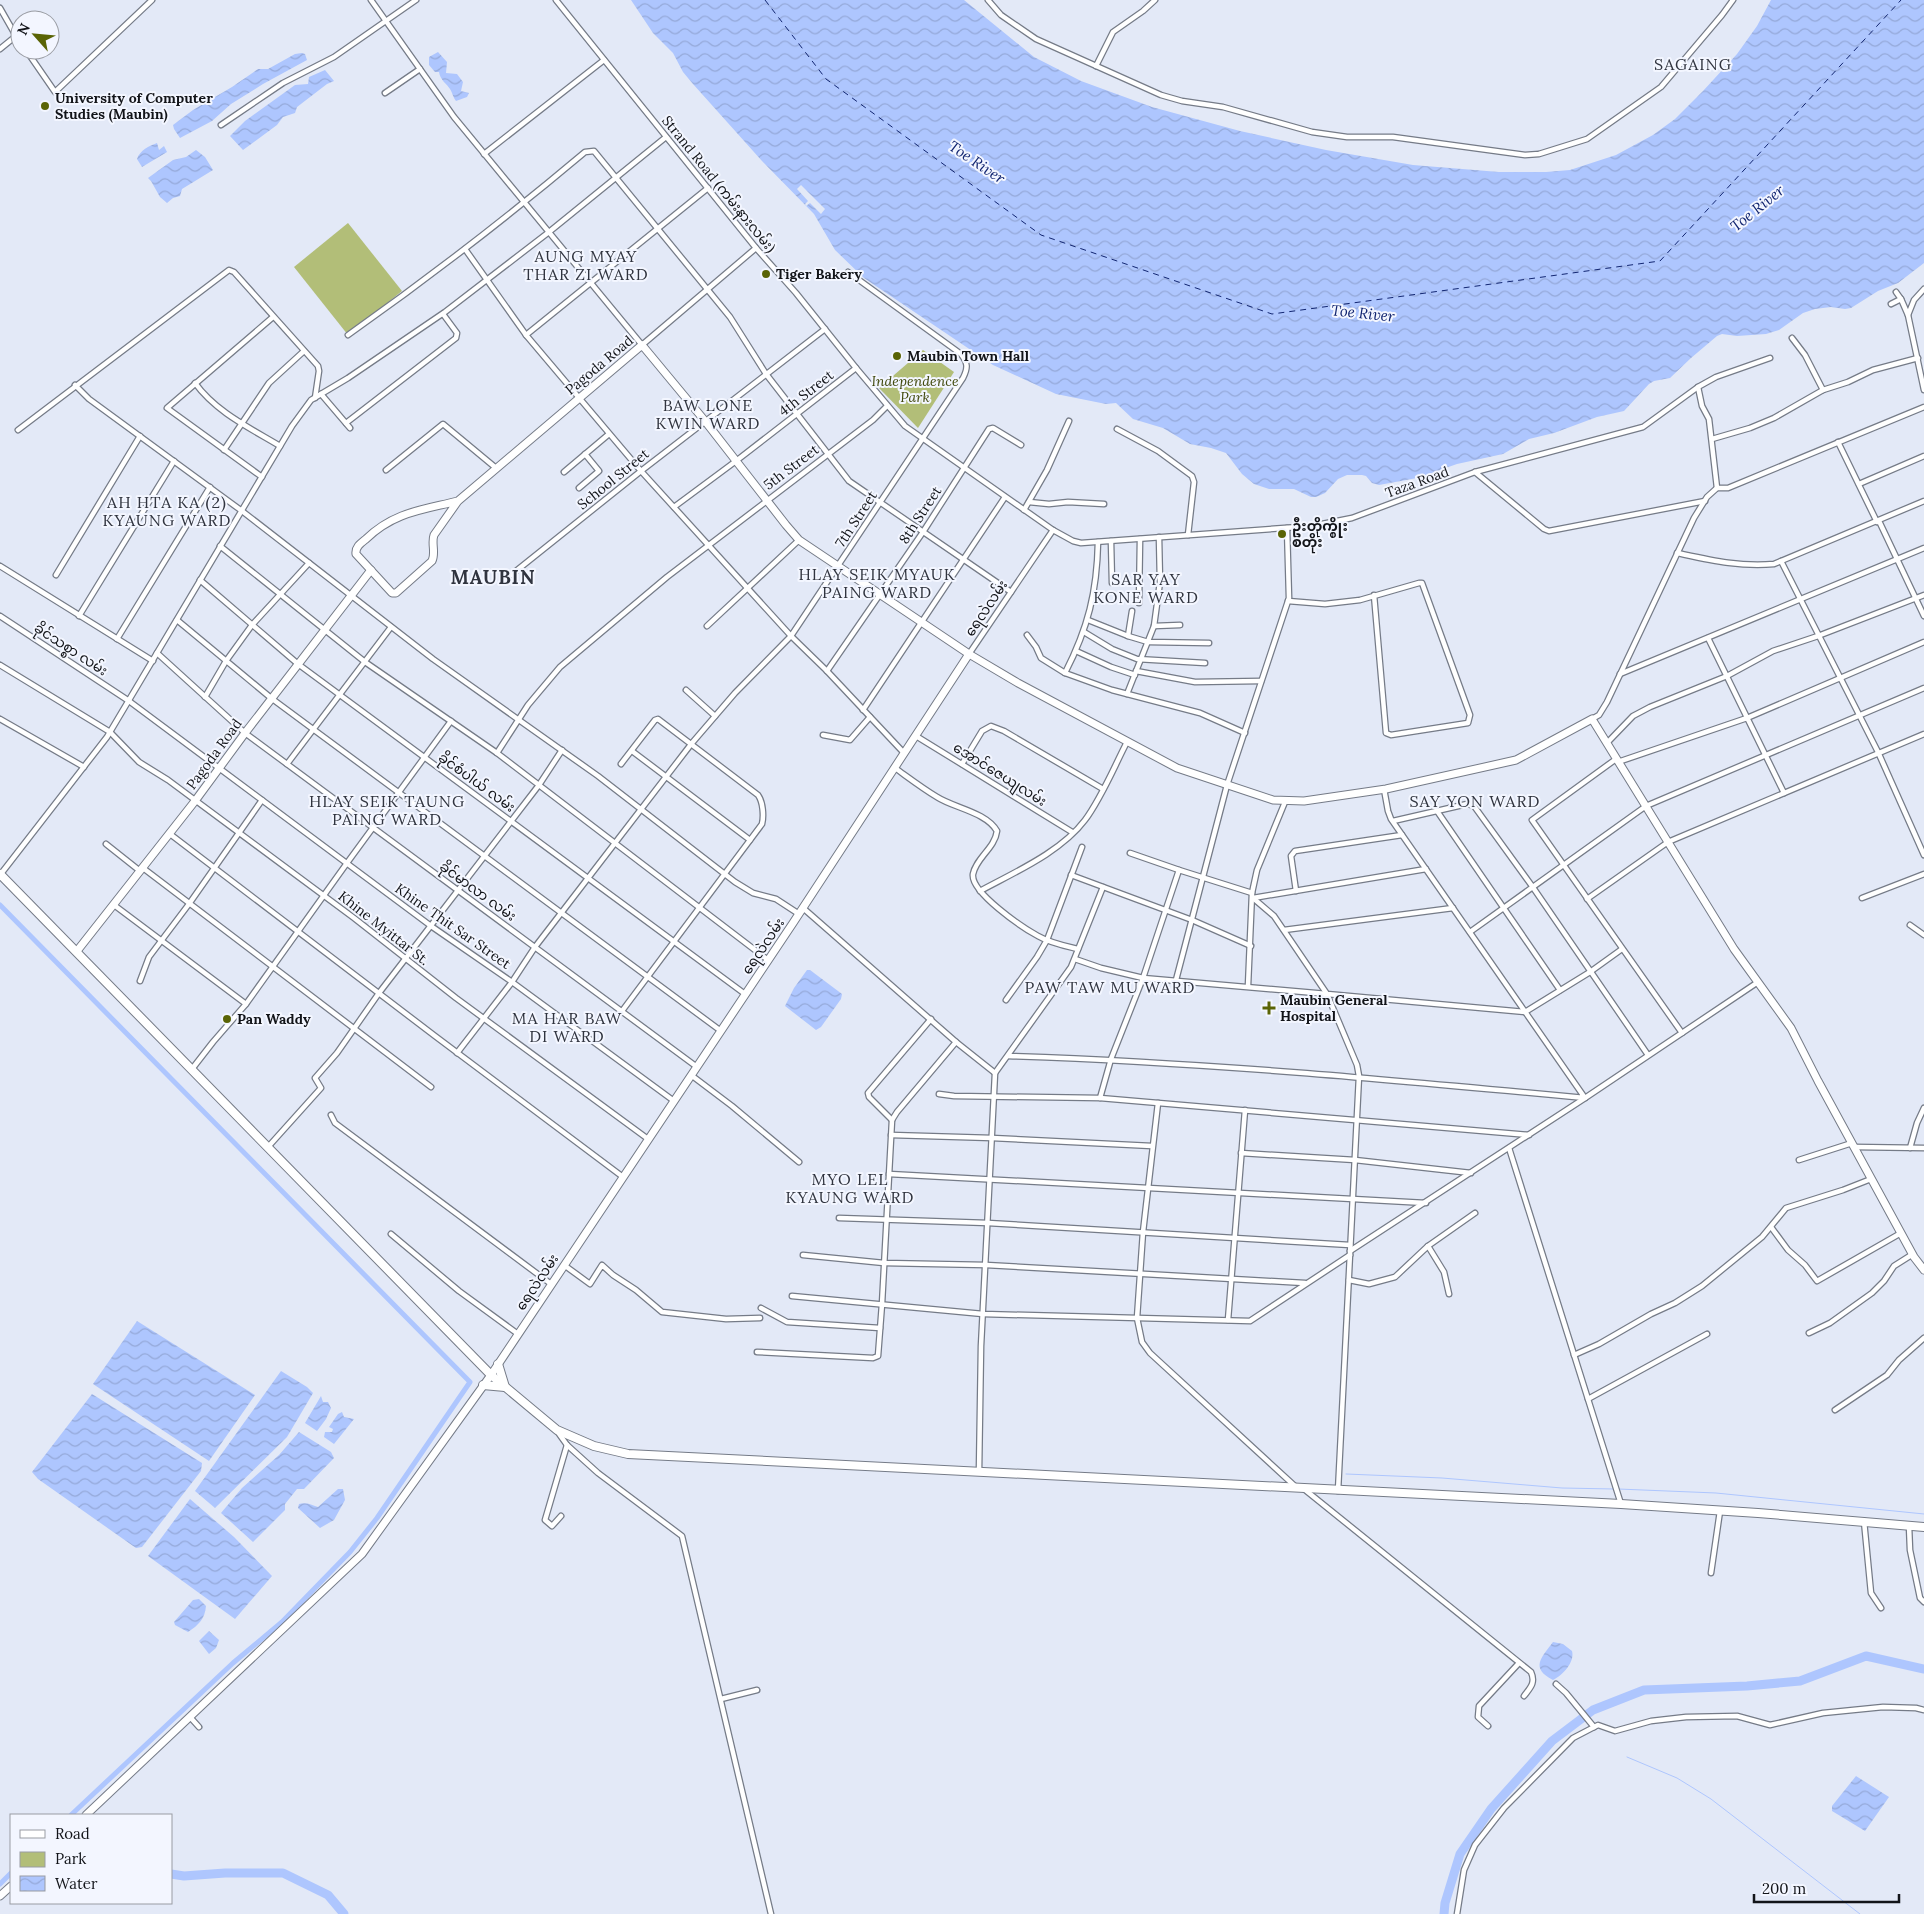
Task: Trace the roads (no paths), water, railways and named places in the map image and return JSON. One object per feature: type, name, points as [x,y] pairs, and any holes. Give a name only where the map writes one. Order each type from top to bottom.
[{"type":"main road","name":"Pagoda Road","points":[[458,501],[399,516],[374,531],[355,552],[392,593],[396,593],[432,561],[434,556],[432,541],[434,534],[458,501],[642,345]]},
{"type":"main road","points":[[642,345],[799,540],[970,654],[1018,683],[1177,768],[1273,800],[1285,802],[1304,801],[1384,789],[1516,760],[1592,719],[1734,949],[1791,1028],[1901,1233],[1924,1270]]},
{"type":"main road","name":"Pagoda Road","points":[[77,951],[170,834],[271,698],[371,570]]},
{"type":"main road","name":"ရေလဲလမ်း","points":[[87,1814],[362,1554],[498,1364],[692,1075],[970,654]]},
{"type":"main road","points":[[0,874],[491,1374],[557,1430],[594,1446],[628,1454],[1621,1504],[1924,1527]]},
{"type":"main road","points":[[498,1364],[505,1387]]},
{"type":"main road","points":[[483,1385],[505,1387]]},
{"type":"main road","points":[[0,1896],[10,1887]]},
{"type":"street","points":[[33,60],[55,92],[152,0]]},
{"type":"street","points":[[371,0],[454,117],[642,345]]},
{"type":"street","points":[[221,126],[283,83],[334,57],[416,0]]},
{"type":"street","name":"Strand Road (ကမ်းနားလမ်း)","points":[[556,0],[756,248],[796,293],[905,426],[1053,530]]},
{"type":"street","points":[[988,0],[1001,15],[1026,33],[1053,48],[1161,95],[1182,101],[1223,107],[1312,132],[1347,137],[1393,137],[1525,155],[1539,154],[1587,139],[1661,87],[1733,0]]},
{"type":"street","points":[[1096,66],[1113,32],[1155,0]]},
{"type":"street","points":[[0,8],[10,26]]},
{"type":"street","points":[[0,49],[10,41]]},
{"type":"street","points":[[484,154],[604,60]]},
{"type":"street","points":[[385,93],[420,69]]},
{"type":"street","points":[[0,874],[110,732],[280,446],[311,400],[348,378],[443,314],[618,178],[666,138]]},
{"type":"street","points":[[348,335],[525,203],[585,152],[589,150],[594,151],[708,289],[730,318],[766,374],[849,482],[1011,592]]},
{"type":"street","points":[[526,335],[708,188]]},
{"type":"street","name":"Pagoda Road","points":[[642,345],[756,248]]},
{"type":"street","points":[[465,249],[526,335],[578,399],[791,636],[827,671],[904,753]]},
{"type":"street","points":[[18,430],[229,270],[234,272],[318,366],[320,371],[315,398]]},
{"type":"street","name":"7th Street","points":[[457,1053],[512,982],[535,947],[692,744],[735,693],[791,636],[963,378],[967,368],[966,361],[961,354],[848,272]]},
{"type":"street","points":[[1908,315],[1914,300],[1924,289]]},
{"type":"street","points":[[1896,292],[1908,315],[1924,390]]},
{"type":"street","points":[[1891,304],[1901,299]]},
{"type":"street","points":[[346,423],[456,338],[457,333],[443,314]]},
{"type":"street","points":[[262,477],[167,409],[273,316]]},
{"type":"street","name":"School Street","points":[[511,575],[641,471],[825,329]]},
{"type":"street","points":[[1792,338],[1805,355],[1823,390]]},
{"type":"street","points":[[224,450],[269,384],[304,351]]},
{"type":"street","name":"Taza Road","points":[[1053,530],[1073,541],[1081,543],[1312,526],[1352,518],[1475,472],[1643,427],[1698,387],[1716,377],[1770,358]]},
{"type":"street","points":[[1712,439],[1750,428],[1774,418],[1823,390],[1848,382],[1873,370],[1918,358]]},
{"type":"street","name":"4th Street","points":[[674,507],[856,368]]},
{"type":"street","points":[[196,383],[202,393],[216,405],[241,423],[280,446]]},
{"type":"street","points":[[75,385],[90,399],[242,511],[432,659],[562,750],[725,874],[753,893],[776,899],[801,911],[956,1042],[996,1073]]},
{"type":"street","points":[[1698,387],[1700,402],[1709,419],[1717,488]]},
{"type":"street","points":[[321,394],[350,428]]},
{"type":"street","name":"5th Street","points":[[497,753],[528,705],[560,667],[667,577],[887,406]]},
{"type":"street","points":[[1592,719],[1599,715],[1608,702],[1676,553],[1694,518],[1705,501],[1717,488],[1728,488],[1924,407]]},
{"type":"street","points":[[1024,510],[1054,456],[1069,421]]},
{"type":"street","points":[[386,470],[443,424],[496,468]]},
{"type":"street","name":"8th Street","points":[[827,671],[881,595],[990,428],[1021,445]]},
{"type":"street","points":[[1117,429],[1158,451],[1192,476],[1194,482],[1188,535]]},
{"type":"street","points":[[564,472],[609,434]]},
{"type":"street","points":[[56,574],[140,436]]},
{"type":"street","points":[[1838,442],[1877,522],[1879,521],[1924,616]]},
{"type":"street","points":[[579,488],[599,471],[586,454]]},
{"type":"street","points":[[1859,484],[1924,456]]},
{"type":"street","points":[[78,616],[174,461]]},
{"type":"street","points":[[1475,472],[1544,529],[1549,531],[1705,501]]},
{"type":"street","points":[[117,639],[210,487]]},
{"type":"street","points":[[863,710],[1005,497]]},
{"type":"street","points":[[1028,502],[1104,504]]},
{"type":"street","points":[[1676,553],[1735,565],[1753,566],[1781,562],[1924,502]]},
{"type":"street","points":[[1176,980],[1227,785],[1288,601],[1287,528]]},
{"type":"street","name":"ရေလဲလမ်း","points":[[970,654],[1053,530]]},
{"type":"street","points":[[1127,694],[1154,626],[1160,582],[1159,537]]},
{"type":"street","points":[[1139,603],[1140,539]]},
{"type":"street","points":[[707,626],[799,540]]},
{"type":"street","points":[[1111,541],[1112,583]]},
{"type":"street","points":[[1065,673],[1088,620],[1097,572],[1098,542]]},
{"type":"street","points":[[220,546],[365,662],[497,753],[768,960]]},
{"type":"street","points":[[1620,674],[1924,548]]},
{"type":"street","points":[[1781,562],[1878,752],[1924,855]]},
{"type":"street","points":[[205,697],[226,661],[252,625],[309,563]]},
{"type":"street","points":[[0,566],[153,661]]},
{"type":"street","name":"ခိုင်စံပါယ် လမ်း","points":[[200,580],[298,664],[745,994]]},
{"type":"street","points":[[1288,601],[1325,604],[1360,600],[1419,583],[1424,584],[1470,715],[1468,723],[1391,735],[1387,734],[1374,596]]},
{"type":"street","points":[[1607,744],[1633,716],[1650,708],[1726,676],[1773,652],[1924,595]]},
{"type":"street","points":[[1128,636],[1132,611]]},
{"type":"street","name":"ခိုင်သစ္စာ လမ်း","points":[[0,616],[129,701],[220,768]]},
{"type":"street","points":[[177,620],[271,698],[312,729],[721,1031]]},
{"type":"street","points":[[1088,620],[1148,642],[1209,643]]},
{"type":"street","points":[[1154,626],[1180,625]]},
{"type":"street","points":[[287,764],[391,627]]},
{"type":"street","points":[[1084,632],[1112,649],[1137,660],[1205,663]]},
{"type":"street","points":[[1027,636],[1036,647],[1040,658],[1065,673],[1127,694],[1200,713],[1245,733]]},
{"type":"street","points":[[1708,638],[1784,793]]},
{"type":"street","points":[[1682,1032],[1532,820],[1618,760],[1747,718],[1924,642]]},
{"type":"street","points":[[1076,651],[1111,667],[1136,673],[1195,682],[1261,681]]},
{"type":"street","name":"ခိုင်မာလာ လမ်း","points":[[157,653],[245,733],[697,1066]]},
{"type":"street","name":"Khine Myittar St.","points":[[0,666],[110,732],[139,762],[168,780],[324,895],[484,1019],[648,1139]]},
{"type":"street","points":[[1470,932],[1646,806],[1924,688]]},
{"type":"street","points":[[686,690],[716,716]]},
{"type":"street","points":[[823,735],[850,740],[870,717]]},
{"type":"street","points":[[0,719],[84,767]]},
{"type":"street","points":[[621,764],[657,719],[760,798],[763,822],[622,1011]]},
{"type":"street","points":[[192,1069],[246,1004],[451,721]]},
{"type":"street","points":[[962,764],[982,731],[991,726],[1004,731],[1103,789]]},
{"type":"street","points":[[1587,899],[1668,842],[1924,734]]},
{"type":"street","name":"အောင်ဇေယျလမ်း","points":[[916,736],[1072,832]]},
{"type":"street","points":[[980,891],[1043,857],[1084,821],[1127,742]]},
{"type":"street","points":[[268,1147],[321,1088],[315,1078],[337,1053],[378,993],[539,785],[562,750]]},
{"type":"street","points":[[632,751],[750,840]]},
{"type":"street","name":"Khine Thit Sar Street","points":[[220,768],[431,926],[512,982],[674,1101]]},
{"type":"street","points":[[895,768],[937,798],[965,809],[993,824],[997,831],[996,839],[973,873],[973,880],[980,891],[992,904],[1037,936],[1078,949]]},
{"type":"street","points":[[1384,789],[1389,814],[1402,835],[1585,1098]]},
{"type":"street","points":[[140,981],[150,957],[190,904],[262,800]]},
{"type":"street","points":[[1248,986],[1253,896],[1257,870],[1285,802]]},
{"type":"street","points":[[1393,821],[1467,804],[1474,806],[1532,886],[1648,1056]]},
{"type":"street","points":[[1436,811],[1560,990]]},
{"type":"street","points":[[170,834],[623,1177]]},
{"type":"street","points":[[1296,891],[1291,861],[1291,856],[1295,851],[1402,835]]},
{"type":"street","points":[[106,844],[273,966],[431,1087]]},
{"type":"street","points":[[1006,1000],[1037,957],[1046,940],[1082,847]]},
{"type":"street","points":[[1130,854],[1203,877],[1253,896],[1274,916],[1327,994],[1357,1064],[1359,1076],[1338,1491]]},
{"type":"street","points":[[1253,896],[1296,891],[1426,869]]},
{"type":"street","points":[[1100,1098],[1179,870]]},
{"type":"street","points":[[1862,898],[1924,874]]},
{"type":"street","points":[[1071,875],[1192,920],[1251,946]]},
{"type":"street","points":[[979,1472],[983,1314],[996,1073],[1068,972],[1075,959],[1102,887]]},
{"type":"street","points":[[114,905],[246,1004]]},
{"type":"street","points":[[1284,930],[1453,908]]},
{"type":"street","points":[[1910,925],[1924,935]]},
{"type":"street","points":[[1075,959],[1101,968],[1143,978],[1525,1012],[1590,972],[1622,949]]},
{"type":"street","points":[[792,1296],[983,1314],[1250,1321],[1758,982]]},
{"type":"street","points":[[892,1120],[869,1097],[868,1093],[931,1019]]},
{"type":"street","points":[[757,1352],[876,1358],[882,1304],[892,1120],[956,1042]]},
{"type":"street","points":[[1008,1056],[1112,1059],[1359,1076],[1585,1098]]},
{"type":"street","points":[[692,1075],[799,1162]]},
{"type":"street","points":[[939,1094],[954,1096],[1100,1098],[1529,1135]]},
{"type":"street","points":[[1158,1103],[1138,1275],[1137,1318],[1142,1342],[1150,1353],[1301,1489],[1531,1672],[1534,1678],[1533,1684],[1524,1696]]},
{"type":"street","points":[[1910,1148],[1917,1123],[1924,1108]]},
{"type":"street","points":[[1228,1320],[1245,1110]]},
{"type":"street","points":[[331,1115],[335,1123],[551,1284]]},
{"type":"street","points":[[891,1135],[1152,1146]]},
{"type":"street","points":[[1799,1160],[1853,1145],[1924,1148]]},
{"type":"street","points":[[1509,1148],[1621,1504]]},
{"type":"street","points":[[1241,1153],[1355,1160],[1471,1173]]},
{"type":"street","points":[[889,1174],[1426,1203]]},
{"type":"street","points":[[1574,1356],[1675,1303],[1702,1286],[1738,1258],[1771,1227],[1786,1208],[1843,1190],[1872,1178]]},
{"type":"street","points":[[1349,1280],[1369,1284],[1394,1277],[1428,1246],[1475,1213]]},
{"type":"street","points":[[839,1218],[988,1223],[1350,1245]]},
{"type":"street","points":[[1771,1227],[1788,1250],[1805,1265],[1817,1281],[1901,1233]]},
{"type":"street","points":[[391,1234],[459,1291],[518,1334]]},
{"type":"street","points":[[1428,1246],[1444,1272],[1449,1294]]},
{"type":"street","points":[[1810,1333],[1830,1323],[1872,1293],[1884,1282],[1894,1266],[1913,1254]]},
{"type":"street","points":[[803,1255],[884,1263],[986,1265],[1306,1284]]},
{"type":"street","points":[[564,1265],[590,1284],[602,1265],[662,1312],[726,1319],[760,1318]]},
{"type":"street","points":[[761,1308],[788,1322],[880,1328]]},
{"type":"street","points":[[1588,1399],[1707,1334]]},
{"type":"street","points":[[1835,1410],[1887,1375],[1899,1360],[1924,1338]]},
{"type":"street","points":[[557,1430],[567,1445],[598,1473],[682,1536],[771,1914]]},
{"type":"street","points":[[560,1516],[552,1526],[545,1520],[567,1445]]},
{"type":"street","points":[[1711,1573],[1720,1511]]},
{"type":"street","points":[[1864,1522],[1871,1593],[1881,1608]]},
{"type":"street","points":[[1909,1526],[1910,1550],[1920,1598],[1924,1602]]},
{"type":"street","points":[[1488,1726],[1478,1717],[1479,1706],[1519,1663]]},
{"type":"street","points":[[1556,1684],[1584,1714],[1594,1728]]},
{"type":"street","points":[[721,1699],[757,1690]]},
{"type":"street","points":[[1457,1914],[1464,1870],[1475,1845],[1504,1808],[1573,1738],[1598,1725],[1615,1731],[1651,1721],[1686,1717],[1737,1716],[1770,1725],[1823,1713],[1875,1708],[1916,1708],[1924,1710]]},
{"type":"street","points":[[190,1717],[199,1727]]},
{"type":"water","name":"Toe River","points":[[631,0],[964,0],[1034,57],[1081,81],[1152,107],[1240,131],[1326,150],[1413,165],[1499,172],[1546,172],[1570,170],[1616,155],[1653,135],[1675,119],[1737,54],[1757,26],[1771,0],[1924,0],[1924,263],[1898,283],[1878,291],[1851,308],[1831,307],[1815,309],[1803,313],[1779,330],[1766,334],[1737,336],[1722,334],[1717,336],[1670,378],[1654,381],[1649,384],[1624,411],[1597,417],[1554,433],[1529,439],[1503,454],[1457,464],[1417,478],[1379,485],[1372,483],[1366,476],[1347,475],[1338,479],[1325,493],[1316,497],[1311,497],[1294,489],[1269,489],[1254,484],[1242,474],[1226,453],[1190,444],[1163,428],[1133,419],[1116,403],[1106,404],[1056,394],[993,365],[864,278],[835,250],[814,214],[762,161],[693,84],[683,72],[673,53],[653,33]]},
{"type":"water","points":[[438,52],[447,62],[446,73],[457,74],[463,82],[461,91],[469,93],[467,97],[456,101],[439,72],[435,72],[429,65],[429,57]]},
{"type":"water","points":[[295,54],[305,54],[307,60],[231,104],[212,121],[180,138],[174,129],[173,125],[193,110],[258,69],[268,69]]},
{"type":"water","points":[[325,70],[334,81],[327,84],[297,107],[295,113],[283,117],[277,125],[243,150],[230,136],[245,121],[295,85],[308,84],[309,77]]},
{"type":"water","points":[[157,143],[159,150],[164,146],[167,152],[142,167],[137,159],[138,156],[145,149]]},
{"type":"water","points":[[196,150],[205,157],[213,170],[182,189],[180,196],[173,198],[167,203],[160,197],[148,178],[173,160],[186,157]]},
{"type":"water","points":[[807,970],[810,970],[842,994],[841,999],[821,1027],[816,1030],[785,1006],[794,988]]},
{"type":"water","points":[[137,1321],[255,1395],[209,1461],[93,1384]]},
{"type":"water","points":[[281,1371],[307,1387],[313,1393],[287,1437],[215,1508],[195,1491]]},
{"type":"water","points":[[92,1394],[202,1463],[201,1471],[142,1547],[136,1548],[38,1479],[32,1472]]},
{"type":"water","points":[[321,1396],[323,1402],[328,1402],[331,1408],[317,1431],[305,1423]]},
{"type":"water","points":[[342,1412],[344,1417],[354,1419],[334,1444],[324,1437],[325,1432],[332,1432],[333,1429],[329,1427],[338,1414]]},
{"type":"water","points":[[299,1432],[331,1452],[334,1458],[304,1489],[297,1489],[285,1504],[285,1510],[253,1542],[221,1513],[242,1488],[279,1455]]},
{"type":"water","points":[[338,1489],[343,1489],[345,1500],[334,1520],[320,1528],[298,1508],[299,1504],[304,1503],[318,1507]]},
{"type":"water","points":[[190,1499],[234,1537],[272,1576],[235,1619],[148,1556]]},
{"type":"water","points":[[199,1599],[206,1606],[203,1618],[198,1624],[188,1632],[175,1625],[174,1622],[193,1600]]},
{"type":"water","points":[[209,1631],[219,1640],[216,1648],[209,1654],[199,1641]]},
{"type":"water","points":[[1553,1642],[1563,1644],[1572,1651],[1572,1659],[1561,1675],[1553,1680],[1542,1671],[1540,1663]]},
{"type":"water","points":[[1856,1776],[1889,1797],[1865,1831],[1832,1811],[1832,1806]]},
{"type":"waterway","points":[[0,905],[470,1382],[377,1518],[350,1552],[282,1622],[233,1663],[72,1814]]},
{"type":"waterway","points":[[1346,1474],[1442,1478],[1562,1488],[1614,1489]]},
{"type":"waterway","points":[[1618,1489],[1716,1493],[1924,1514]]},
{"type":"waterway","points":[[1444,1914],[1445,1903],[1460,1854],[1491,1809],[1552,1741],[1593,1710],[1644,1690],[1747,1686],[1800,1681],[1866,1656],[1924,1669]]},
{"type":"waterway","points":[[1627,1757],[1677,1778],[1711,1799],[1860,1914]]},
{"type":"waterway","points":[[172,1874],[184,1876],[225,1873],[283,1873],[328,1895],[344,1914]]},
{"type":"waterway","points":[[0,1884],[10,1874]]},
{"type":"place","name":"University of Computer Studies (Maubin)","points":[[45,106]]},
{"type":"place","name":"Tiger Bakery","points":[[766,274]]},
{"type":"place","name":"Maubin Town Hall","points":[[897,356]]},
{"type":"place","name":"ဦးတိုက္စိုး စတိုး","points":[[1282,534]]},
{"type":"place","name":"Maubin General Hospital","points":[[1269,1008]]},
{"type":"place","name":"Pan Waddy","points":[[227,1019]]},
{"type":"district","name":"SAGAING","points":[[1693,64]]},
{"type":"district","name":"AUNG MYAY THAR ZI WARD","points":[[586,265]]},
{"type":"district","name":"BAW LONE KWIN WARD","points":[[708,414]]},
{"type":"district","name":"AH HTA KA (2) KYAUNG WARD","points":[[167,511]]},
{"type":"district","name":"MAUBIN","points":[[493,577]]},
{"type":"district","name":"HLAY SEIK MYAUK PAING WARD","points":[[877,583]]},
{"type":"district","name":"SAR YAY KONE WARD","points":[[1146,588]]},
{"type":"district","name":"SAY YON WARD","points":[[1475,801]]},
{"type":"district","name":"HLAY SEIK TAUNG PAING WARD","points":[[387,810]]},
{"type":"district","name":"PAW TAW MU WARD","points":[[1110,987]]},
{"type":"district","name":"MA HAR BAW DI WARD","points":[[567,1027]]},
{"type":"district","name":"MYO LEL KYAUNG WARD","points":[[850,1188]]},
{"type":"park label","name":"Independence Park","points":[[915,390]]}]
